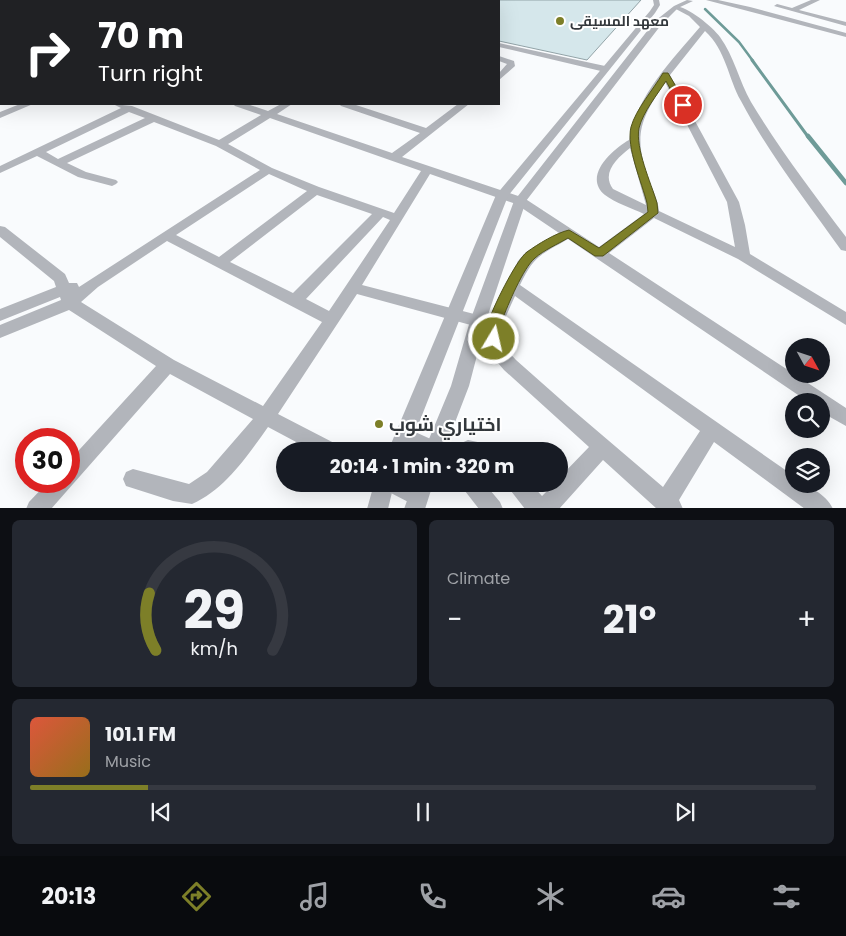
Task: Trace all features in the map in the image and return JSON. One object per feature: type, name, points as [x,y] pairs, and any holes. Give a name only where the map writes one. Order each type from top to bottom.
[{"type":"street","points":[[402,442],[502,195],[653,12],[657,5],[656,0]]},
{"type":"street","points":[[709,0],[846,35]]},
{"type":"street","points":[[792,10],[817,0]]},
{"type":"street","points":[[438,442],[460,386],[478,322],[520,200],[674,4],[694,1]]},
{"type":"street","points":[[674,4],[691,15],[716,37],[745,100],[778,153],[846,247]]},
{"type":"street","points":[[769,4],[846,24]]},
{"type":"street","points":[[653,213],[652,203],[634,141],[635,128],[639,118],[666,75],[705,26]]},
{"type":"street","points":[[500,45],[605,69]]},
{"type":"street","points":[[500,58],[511,62],[511,66],[500,76]]},
{"type":"street","points":[[666,75],[732,202],[739,225],[743,256]]},
{"type":"street","points":[[0,115],[25,105]]},
{"type":"street","points":[[121,105],[220,144],[268,170],[314,190],[397,218]]},
{"type":"street","points":[[241,105],[427,170],[520,200],[809,393]]},
{"type":"street","points":[[220,144],[285,105]]},
{"type":"street","points":[[347,105],[428,132]]},
{"type":"street","points":[[393,158],[463,105]]},
{"type":"street","points":[[0,170],[129,108]]},
{"type":"street","points":[[58,163],[154,118]]},
{"type":"street","points":[[634,141],[615,153],[608,163],[602,180],[603,187],[609,192],[743,256],[846,319]]},
{"type":"street","points":[[37,152],[82,175],[112,182]]},
{"type":"street","points":[[0,332],[93,282],[268,170]]},
{"type":"street","points":[[133,479],[190,494],[205,488],[266,418],[353,288],[427,170]]},
{"type":"street","points":[[220,263],[314,190]]},
{"type":"street","points":[[296,300],[380,212]]},
{"type":"street","points":[[599,254],[653,213]]},
{"type":"street","points":[[0,230],[54,272],[60,278],[67,296],[168,365],[313,442]]},
{"type":"street","points":[[569,233],[531,255],[523,264],[494,325],[494,339],[498,351],[510,365],[669,505],[711,430]]},
{"type":"street","points":[[167,236],[331,319]]},
{"type":"street","points":[[512,286],[711,430],[823,508]]},
{"type":"street","points":[[353,288],[478,322]]},
{"type":"street","points":[[0,315],[67,296]]},
{"type":"street","points":[[80,463],[168,365]]},
{"type":"street","points":[[830,407],[846,418]]},
{"type":"street","points":[[544,508],[602,447]]},
{"type":"street","points":[[376,508],[381,492]]},
{"type":"street","points":[[479,492],[493,508]]},
{"type":"street","points":[[525,492],[538,508]]},
{"type":"street","points":[[36,508],[51,493]]},
{"type":"building","name":"معهد المسيقى","points":[[500,0],[641,0],[587,60],[500,41]]},
{"type":"waterway","points":[[705,9],[739,42],[753,61]]},
{"type":"waterway","points":[[752,60],[809,138]]},
{"type":"waterway","points":[[808,136],[846,183]]},
{"type":"place","name":"معهد المسيقى","points":[[560,21]]},
{"type":"place","name":"اختياري شوب","points":[[379,424]]},
{"type":"route","points":[[494,339],[494,325],[501,306],[523,264],[531,255],[569,233],[599,254],[653,213],[652,203],[634,141],[635,128],[639,118],[666,75],[683,105]]}]
